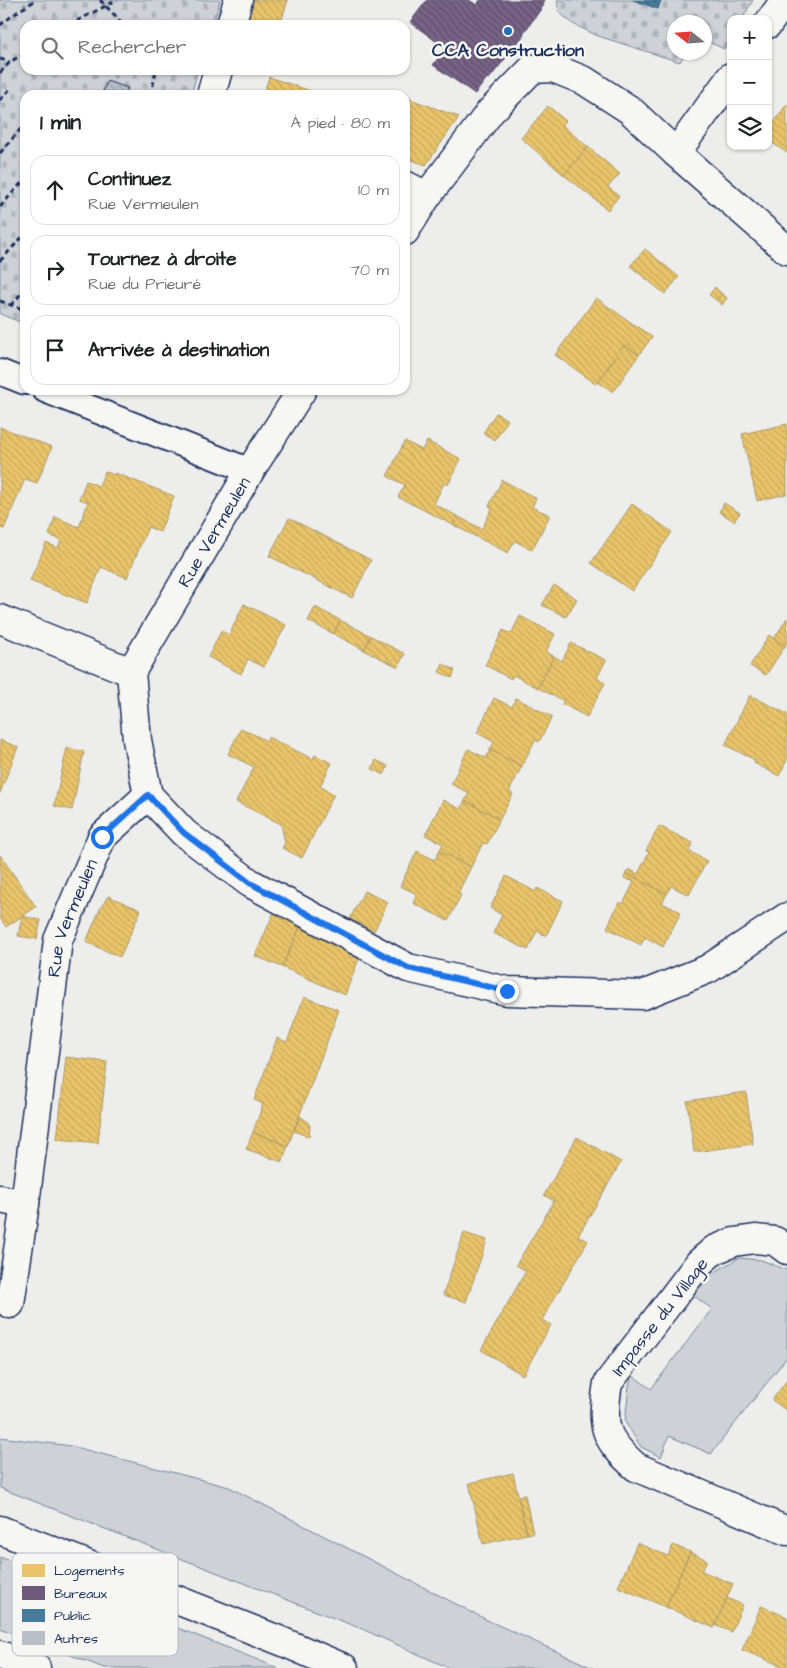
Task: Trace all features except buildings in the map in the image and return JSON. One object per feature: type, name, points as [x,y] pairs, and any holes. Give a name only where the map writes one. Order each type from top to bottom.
[{"type":"main road","points":[[232,20],[238,0]]},
{"type":"main road","points":[[772,18],[785,0]]},
{"type":"main road","points":[[410,213],[416,191],[532,69],[552,68],[585,81],[630,110],[787,250]]},
{"type":"main road","points":[[212,90],[217,75]]},
{"type":"main road","points":[[676,153],[727,83]]},
{"type":"main road","name":"Rue Vermeulen","points":[[131,672],[250,471],[299,395]]},
{"type":"main road","points":[[0,619],[131,672],[137,740],[148,795],[184,833],[250,883],[408,968],[507,991],[643,995],[708,969],[787,917]]},
{"type":"main road","name":"Rue Vermeulen","points":[[10,1304],[13,1201],[58,940],[102,837],[148,795]]},
{"type":"main road","name":"Impasse du Village","points":[[787,1250],[775,1241],[754,1240],[734,1242],[714,1250],[692,1271],[608,1383],[604,1407],[606,1432],[619,1452],[636,1468],[787,1531]]},
{"type":"main road","points":[[0,1530],[58,1553]]},
{"type":"main road","points":[[178,1600],[282,1641],[344,1668]]},
{"type":"main road","points":[[0,1655],[36,1668]]},
{"type":"lane","points":[[0,372],[20,380]]},
{"type":"lane","points":[[57,395],[250,471]]},
{"type":"path","points":[[0,25],[36,0]]},
{"type":"path","points":[[100,0],[119,20]]},
{"type":"path","points":[[79,20],[117,0]]},
{"type":"path","points":[[0,73],[10,62],[20,56]]},
{"type":"path","points":[[0,59],[10,62]]},
{"type":"path","points":[[152,90],[155,75]]},
{"type":"path","points":[[0,100],[10,89]]},
{"type":"path","points":[[0,152],[20,130]]},
{"type":"path","points":[[0,207],[20,185]]},
{"type":"path","points":[[0,261],[20,239]]},
{"type":"path","points":[[11,305],[20,295]]},
{"type":"path","points":[[0,301],[20,308]]},
{"type":"green space","points":[[0,0],[220,0],[214,20],[20,20],[20,75],[197,75],[192,90],[20,90],[20,322],[0,314]]},
{"type":"green space","points":[[557,0],[633,0],[658,9],[661,0],[753,0],[744,15],[727,15],[727,44],[724,49],[712,43],[712,15],[667,15],[667,58],[598,36],[573,24],[559,12]]},
{"type":"green space","points":[[739,1258],[761,1260],[787,1270],[787,1357],[711,1454],[669,1436],[661,1457],[641,1447],[625,1422],[632,1375],[651,1389],[712,1309],[693,1295],[713,1273]]},
{"type":"green space","points":[[0,1437],[71,1446],[229,1487],[487,1620],[593,1668],[449,1668],[362,1629],[178,1557],[178,1553],[167,1553],[0,1488]]},
{"type":"green space","points":[[0,1557],[12,1562],[12,1633],[0,1628]]},
{"type":"green space","points":[[178,1628],[278,1668],[104,1668],[73,1656],[178,1656]]},
{"type":"place","name":"CCA Construction","points":[[508,31]]},
{"type":"route","points":[[102,837],[148,795],[184,833],[250,883],[408,968],[507,991]]}]
